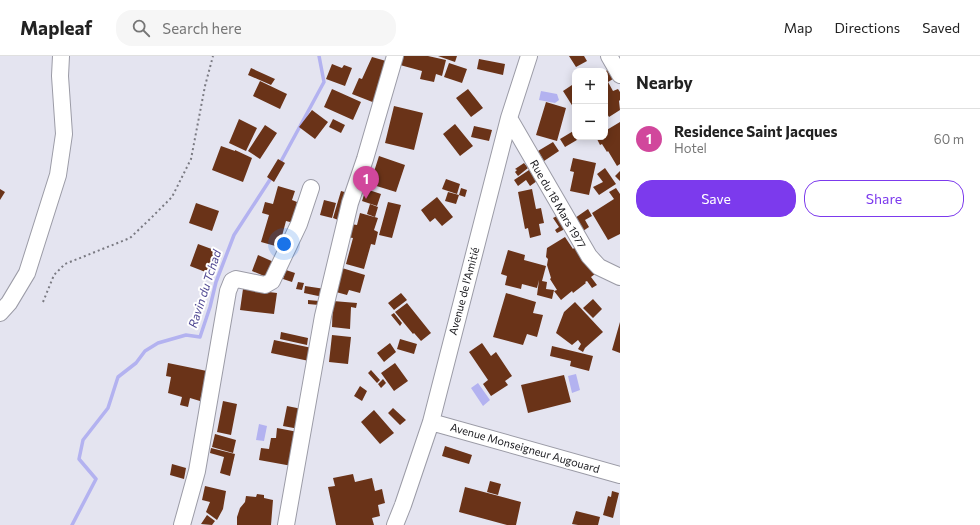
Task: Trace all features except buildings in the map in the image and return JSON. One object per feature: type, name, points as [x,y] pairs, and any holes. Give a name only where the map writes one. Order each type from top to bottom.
[{"type":"street","points":[[0,313],[9,303],[27,273],[58,175],[64,134],[60,76],[61,56]]},
{"type":"street","points":[[286,525],[326,303],[350,204],[365,159],[395,56]]},
{"type":"street","name":"Avenue de l'Amitié","points":[[395,525],[431,422],[509,118],[529,56]]},
{"type":"street","points":[[610,56],[620,75]]},
{"type":"street","name":"Rue du 18 Mars 1977","points":[[509,118],[589,256],[599,267],[620,277]]},
{"type":"street","points":[[182,525],[197,471],[228,291],[232,281],[236,279],[265,285],[272,281],[299,224],[311,188]]},
{"type":"street","name":"Avenue Monseigneur Augouard","points":[[431,422],[620,475]]},
{"type":"path","points":[[44,302],[54,275],[65,264],[130,238],[172,197],[191,159],[205,86],[213,56]]},
{"type":"water","points":[[541,91],[557,94],[559,100],[555,103],[539,100]]},
{"type":"water","points":[[576,374],[580,390],[572,393],[568,376]]},
{"type":"water","points":[[478,383],[490,400],[483,406],[471,388]]},
{"type":"water","points":[[259,424],[267,426],[264,441],[256,440]]},
{"type":"waterway","name":"Ravin du Tchad","points":[[279,165],[324,82],[319,56]]},
{"type":"waterway","name":"Ravin du Tchad","points":[[72,525],[96,479],[79,459],[83,440],[108,408],[118,377],[136,363],[145,351],[158,343],[186,335],[200,337],[210,307],[216,282],[234,235],[273,175]]},
{"type":"place","name":"Residence Saint Jacques","points":[[366,199]]}]
